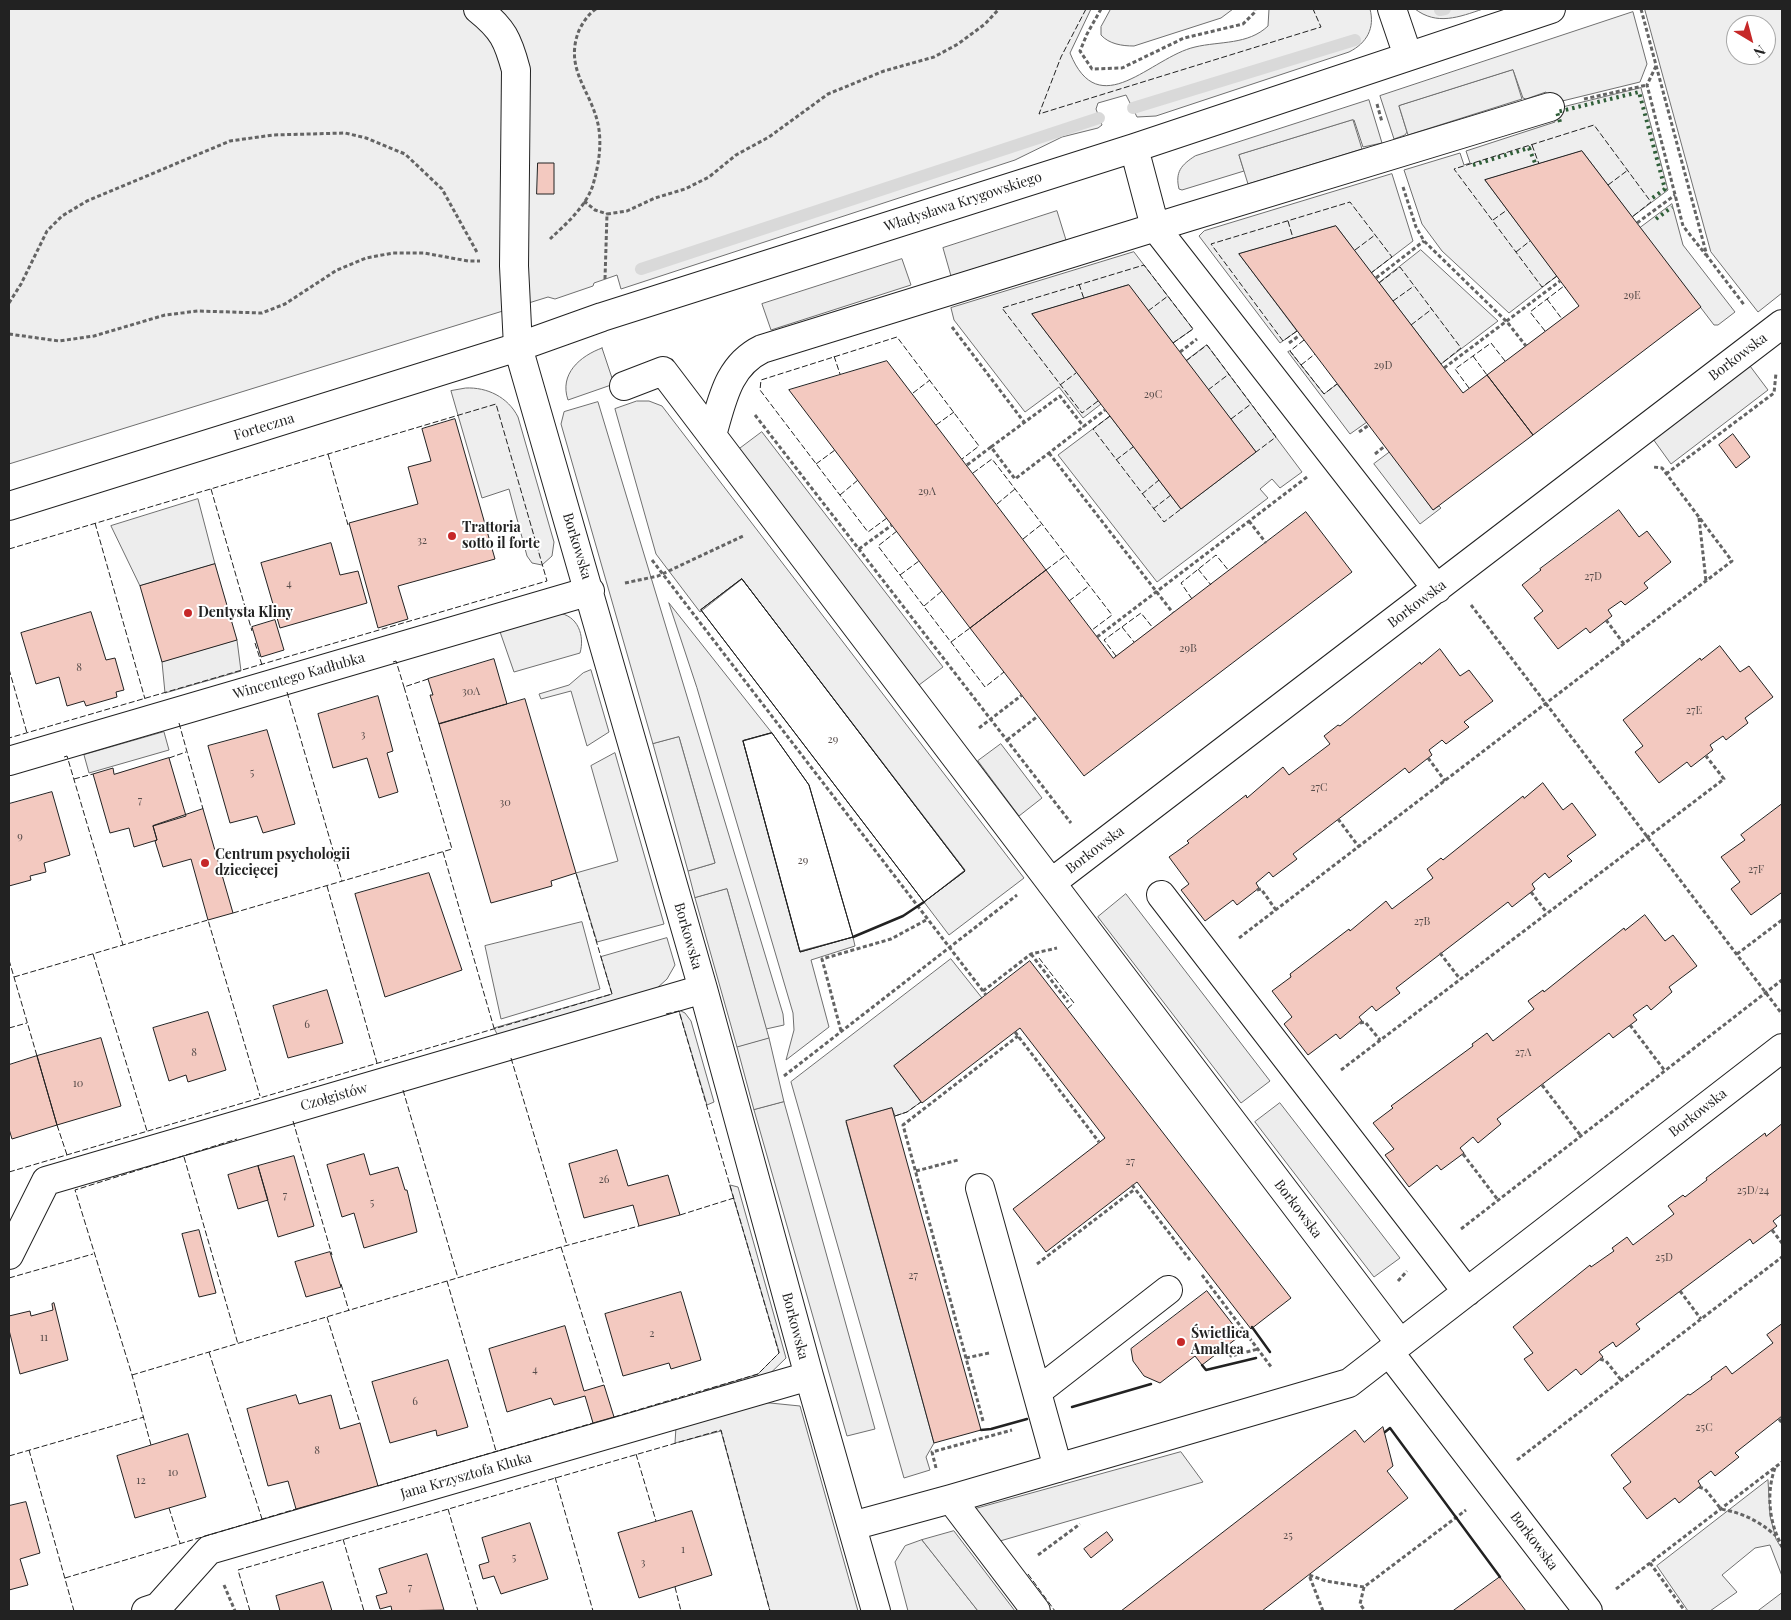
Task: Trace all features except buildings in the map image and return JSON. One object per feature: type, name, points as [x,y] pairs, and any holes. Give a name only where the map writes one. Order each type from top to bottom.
[{"type":"street","name":"Borkowska","points":[[478,9],[495,22],[508,42],[516,70],[514,266],[518,348],[590,591],[876,1611]]},
{"type":"street","points":[[1392,9],[1408,56]]},
{"type":"street","name":"Władysława Krygowskiego","points":[[518,348],[602,317],[1134,148],[1551,9]]},
{"type":"street","points":[[712,435],[728,382],[749,355],[762,349],[1155,227],[1550,108]]},
{"type":"street","points":[[1134,148],[1155,227],[1444,583]]},
{"type":"street","name":"Borkowska","points":[[1048,879],[1444,583],[1775,329]]},
{"type":"street","name":"Forteczna","points":[[9,506],[518,348]]},
{"type":"street","name":"Borkowska","points":[[624,386],[664,372],[1048,879],[1395,1348],[1491,1485],[1588,1611]]},
{"type":"street","name":"Wincentego Kadłubka","points":[[9,761],[590,591]]},
{"type":"street","points":[[1161,895],[1467,1292]]},
{"type":"street","name":"Czołgistów","points":[[9,1254],[46,1181],[703,990]]},
{"type":"street","name":"Borkowska","points":[[852,1526],[951,1500],[1349,1383],[1782,1048]]},
{"type":"street","points":[[980,1188],[1058,1468]]},
{"type":"street","points":[[1037,1392],[1168,1290]]},
{"type":"street","name":"Jana Krzysztofa Kluka","points":[[146,1611],[158,1607],[209,1550],[809,1376]]},
{"type":"street","points":[[951,1500],[1036,1611]]},
{"type":"path","points":[[544,245],[566,224],[584,201],[594,184],[600,153],[598,124],[575,67],[573,47],[580,28],[596,9]]},
{"type":"path","points":[[584,201],[595,210],[607,214],[627,211],[655,198],[686,189],[709,177],[736,155],[768,137],[828,94],[884,71],[934,57],[958,44],[985,24],[999,9]]},
{"type":"path","points":[[1102,9],[1080,50],[1092,69],[1122,68],[1184,38],[1243,24],[1256,12],[1256,9]]},
{"type":"path","points":[[1641,9],[1707,256]]},
{"type":"path","points":[[1656,66],[1647,85],[1683,226],[1707,256],[1775,329]]},
{"type":"path","points":[[1550,108],[1647,85]]},
{"type":"path","points":[[1376,101],[1416,228],[1424,241],[1507,322],[1526,346]]},
{"type":"path","points":[[9,303],[21,284],[47,231],[62,216],[88,201],[230,142],[273,134],[345,133],[366,138],[405,154],[442,189],[483,261]]},
{"type":"path","points":[[1637,223],[1675,195]]},
{"type":"path","points":[[605,280],[607,214]]},
{"type":"path","points":[[1376,278],[1424,241]]},
{"type":"path","points":[[9,334],[59,341],[94,336],[173,314],[198,311],[262,313],[286,304],[337,270],[366,258],[393,253],[424,254],[487,263]]},
{"type":"path","points":[[1444,368],[1560,281]]},
{"type":"path","points":[[939,294],[948,321],[1024,422]]},
{"type":"path","points":[[1180,352],[1204,333]]},
{"type":"path","points":[[1666,474],[1774,393],[1776,369]]},
{"type":"path","points":[[728,382],[1074,827]]},
{"type":"path","points":[[967,465],[1060,396],[1084,427]]},
{"type":"path","points":[[991,447],[1015,479],[1105,410]]},
{"type":"path","points":[[1049,454],[1173,613]]},
{"type":"path","points":[[1269,915],[1732,561],[1662,468],[1643,465]]},
{"type":"path","points":[[1097,637],[1311,474]]},
{"type":"path","points":[[1698,516],[1706,582]]},
{"type":"path","points":[[590,591],[663,574],[776,520]]},
{"type":"path","points":[[1249,521],[1266,542]]},
{"type":"path","points":[[859,549],[892,525]]},
{"type":"path","points":[[652,560],[986,995]]},
{"type":"path","points":[[1444,583],[1546,704],[1782,1014]]},
{"type":"path","points":[[1606,620],[1624,644]]},
{"type":"path","points":[[950,750],[1022,695]]},
{"type":"path","points":[[1006,740],[1038,716]]},
{"type":"path","points":[[1372,1047],[1724,779],[1706,756]]},
{"type":"path","points":[[1428,758],[1445,781]]},
{"type":"path","points":[[1338,819],[1359,847]]},
{"type":"path","points":[[784,1076],[950,947],[1048,879]]},
{"type":"path","points":[[1257,890],[1260,889],[1276,910]]},
{"type":"path","points":[[1531,892],[1547,913]]},
{"type":"path","points":[[841,1031],[822,959],[892,939],[928,919]]},
{"type":"path","points":[[1737,954],[1782,920]]},
{"type":"path","points":[[983,991],[1032,954],[1068,1002]]},
{"type":"path","points":[[1440,954],[1460,979]]},
{"type":"path","points":[[1055,992],[1059,990]]},
{"type":"path","points":[[1360,1023],[1365,1022],[1380,1040]]},
{"type":"path","points":[[1630,1025],[1665,1071]]},
{"type":"path","points":[[1015,1032],[1099,1142]]},
{"type":"path","points":[[1542,1084],[1581,1136]]},
{"type":"path","points":[[1463,1154],[1498,1200]]},
{"type":"path","points":[[916,1171],[958,1159]]},
{"type":"path","points":[[1132,1185],[1275,1371]]},
{"type":"path","points":[[1007,1288],[1135,1189]]},
{"type":"path","points":[[1772,1230],[1782,1243]]},
{"type":"path","points":[[1365,1611],[1360,1604],[1364,1587],[1621,1380],[1782,1257]]},
{"type":"path","points":[[1680,1291],[1701,1319]]},
{"type":"path","points":[[1225,1348],[1231,1356],[1258,1349]]},
{"type":"path","points":[[966,1358],[983,1354]]},
{"type":"path","points":[[1600,1359],[1606,1361],[1621,1380]]},
{"type":"path","points":[[1779,1419],[1782,1422]]},
{"type":"path","points":[[938,1473],[932,1452],[994,1435]]},
{"type":"path","points":[[1588,1611],[1782,1462]]},
{"type":"path","points":[[1775,1468],[1770,1483],[1771,1515],[1776,1536]]},
{"type":"path","points":[[1699,1488],[1705,1489],[1721,1509],[1738,1512],[1762,1523],[1776,1536],[1782,1546]]},
{"type":"path","points":[[1010,1577],[1080,1524]]},
{"type":"path","points":[[1650,1563],[1685,1611]]},
{"type":"path","points":[[1323,1611],[1309,1575],[1326,1581],[1364,1587]]},
{"type":"shaded area","points":[[9,9],[1091,9],[1070,53],[1082,74],[1096,84],[1111,85],[1127,81],[1178,53],[1195,47],[1252,36],[1268,26],[1269,9],[1370,9],[1371,22],[1365,39],[1349,52],[1156,116],[1137,117],[1126,95],[1098,103],[1096,109],[1102,125],[1098,128],[1062,137],[1015,160],[621,289],[617,275],[594,283],[593,286],[555,299],[548,297],[9,464]]},
{"type":"shaded area","points":[[1111,9],[1233,9],[1221,18],[1134,46],[1125,46],[1108,41],[1101,35],[1101,27]]},
{"type":"shaded area","points":[[1415,9],[1483,9],[1457,17],[1440,19],[1423,14]]},
{"type":"shaded area","points":[[1645,9],[1782,9],[1782,293],[1758,312],[1711,252]]},
{"type":"shaded area","points":[[1633,12],[1647,64],[1640,82],[1550,104],[1546,92],[1526,99],[1523,98],[1513,70],[1399,106],[1407,132],[1405,135],[1394,139],[1380,96]]},
{"type":"shaded area","points":[[1513,70],[1522,99],[1408,135],[1399,106]]},
{"type":"shaded area","points":[[1641,88],[1668,190],[1632,217],[1582,151],[1485,180],[1557,276],[1509,313],[1442,251],[1422,224],[1404,170],[1460,153],[1464,165],[1470,163],[1466,151],[1555,122],[1552,110]]},
{"type":"shaded area","points":[[1369,100],[1382,143],[1363,147],[1354,120],[1239,155],[1244,171],[1182,190],[1179,189],[1178,178],[1180,170],[1195,156]]},
{"type":"shaded area","points":[[1353,120],[1362,149],[1248,184],[1239,155]]},
{"type":"shaded area","points":[[1392,174],[1413,241],[1371,273],[1336,226],[1239,254],[1297,331],[1280,343],[1199,236],[1204,231]]},
{"type":"shaded area","points":[[1672,204],[1683,245],[1735,312],[1718,325],[1714,325],[1640,228]]},
{"type":"shaded area","points":[[1057,211],[1066,240],[951,276],[943,248]]},
{"type":"shaded area","points":[[1421,250],[1498,321],[1441,364],[1379,283]]},
{"type":"shaded area","points":[[1134,252],[1193,329],[1173,343],[1128,285],[1032,314],[1101,404],[1083,418],[1059,387],[1025,412],[954,320],[951,308]]},
{"type":"shaded area","points":[[902,259],[911,285],[771,330],[762,304]]},
{"type":"shaded area","points":[[1207,345],[1302,472],[1280,488],[1272,479],[1260,489],[1268,498],[1157,582],[1058,455],[1110,416],[1181,509],[1256,452],[1186,361]]},
{"type":"shaded area","points":[[602,348],[614,384],[568,400],[566,382],[573,367],[586,356]]},
{"type":"shaded area","points":[[1290,351],[1324,394],[1337,384],[1367,422],[1350,434],[1288,352]]},
{"type":"shaded area","points":[[1750,366],[1768,390],[1671,464],[1653,439]]},
{"type":"shaded area","points":[[466,388],[489,391],[509,404],[518,417],[554,542],[552,556],[542,565],[532,563],[527,556],[509,489],[482,498],[451,391]]},
{"type":"shaded area","points":[[637,401],[649,401],[662,406],[1024,878],[949,935],[924,902],[965,870],[742,579],[700,612],[656,554],[615,409]]},
{"type":"shaded area","points":[[598,402],[783,1014],[784,1025],[766,1029],[727,889],[695,898],[688,871],[715,863],[679,737],[653,744],[561,424],[564,412]]},
{"type":"shaded area","points":[[762,432],[943,667],[919,685],[738,450]]},
{"type":"shaded area","points":[[1390,452],[1433,510],[1439,506],[1441,508],[1420,524],[1374,464]]},
{"type":"shaded area","points":[[198,499],[215,564],[140,586],[111,526]]},
{"type":"shaded area","points":[[669,603],[772,733],[743,741],[800,951],[853,937],[855,946],[811,960],[829,1027],[786,1060],[794,1030],[793,1013],[697,688]]},
{"type":"shaded area","points":[[558,613],[571,618],[578,627],[581,633],[580,653],[514,672],[498,626]]},
{"type":"shaded area","points":[[237,640],[241,671],[165,693],[162,662]]},
{"type":"shaded area","points":[[591,670],[609,732],[587,746],[571,691],[541,699],[539,694],[569,685],[583,673]]},
{"type":"shaded area","points":[[164,732],[169,750],[89,773],[84,755]]},
{"type":"shaded area","points":[[679,737],[715,863],[688,871],[653,744]]},
{"type":"shaded area","points":[[1001,744],[1042,798],[1019,816],[978,761]]},
{"type":"shaded area","points":[[615,753],[664,924],[597,942],[576,873],[618,861],[591,766]]},
{"type":"shaded area","points":[[727,889],[769,1038],[737,1047],[695,898]]},
{"type":"shaded area","points":[[1126,894],[1270,1081],[1241,1103],[1098,917]]},
{"type":"shaded area","points":[[582,922],[600,989],[501,1019],[485,946]]},
{"type":"shaded area","points":[[667,938],[675,965],[667,979],[656,989],[498,1036],[494,1028],[612,994],[601,957]]},
{"type":"shaded area","points":[[951,959],[982,998],[894,1066],[921,1102],[907,1112],[895,1116],[892,1108],[846,1122],[934,1443],[926,1457],[930,1470],[904,1478],[791,1082]]},
{"type":"shaded area","points":[[677,1009],[685,1013],[691,1021],[714,1102],[707,1105],[679,1011],[511,1058]]},
{"type":"shaded area","points":[[769,1038],[784,1102],[754,1110],[737,1047]]},
{"type":"shaded area","points":[[784,1102],[875,1429],[847,1436],[754,1110]]},
{"type":"shaded area","points":[[1280,1103],[1400,1258],[1374,1277],[1255,1122]]},
{"type":"shaded area","points":[[730,1185],[738,1187],[786,1358],[752,1391],[705,1397],[703,1391],[758,1374],[779,1353]]},
{"type":"shaded area","points":[[760,1402],[800,1406],[858,1611],[770,1611],[721,1431],[675,1443],[676,1427]]},
{"type":"shaded area","points":[[1181,1452],[1203,1482],[1000,1541],[975,1509]]},
{"type":"shaded area","points":[[1768,1480],[1770,1516],[1776,1539],[1782,1549],[1782,1576],[1770,1545],[1755,1548],[1722,1575],[1737,1592],[1710,1611],[1688,1611],[1657,1566]]},
{"type":"shaded area","points":[[954,1531],[1015,1611],[978,1611],[922,1540]]},
{"type":"shaded area","points":[[922,1540],[978,1611],[908,1611],[895,1562],[905,1546]]},
{"type":"shaded area","points":[[1782,1593],[1782,1611],[1758,1611]]},
{"type":"waterway","points":[[1440,10],[1445,9]]},
{"type":"waterway","points":[[1133,108],[1355,40]]},
{"type":"waterway","points":[[641,269],[1099,118]]},
{"type":"hedge","points":[[1560,122],[1557,112],[1639,92],[1665,189],[1651,199]]},
{"type":"hedge","points":[[1473,165],[1529,148],[1535,163]]},
{"type":"hedge","points":[[1656,219],[1672,207]]},
{"type":"fence","points":[[1086,9],[1061,57],[1039,114],[1321,27],[1313,9]]},
{"type":"fence","points":[[1557,276],[1542,287],[1454,169],[1594,125],[1651,202],[1632,217]]},
{"type":"fence","points":[[1532,145],[1539,164]]},
{"type":"fence","points":[[1608,185],[1628,170]]},
{"type":"fence","points":[[1297,331],[1283,341],[1211,244],[1350,202],[1392,257],[1371,273]]},
{"type":"fence","points":[[1493,220],[1507,210]]},
{"type":"fence","points":[[1288,221],[1293,238]]},
{"type":"fence","points":[[1355,250],[1375,235]]},
{"type":"fence","points":[[1516,252],[1530,241]]},
{"type":"fence","points":[[1098,401],[1082,413],[1002,308],[1144,265],[1193,329],[1173,343]]},
{"type":"fence","points":[[1379,283],[1400,267],[1461,348],[1441,364]]},
{"type":"fence","points":[[1079,284],[1084,299]]},
{"type":"fence","points":[[1393,301],[1414,286]]},
{"type":"fence","points":[[1545,331],[1530,312],[1564,286],[1566,288]]},
{"type":"fence","points":[[1148,311],[1168,296]]},
{"type":"fence","points":[[1547,299],[1562,319]]},
{"type":"fence","points":[[1411,325],[1432,309]]},
{"type":"fence","points":[[887,518],[868,532],[760,390],[761,380],[897,337],[979,446],[962,459]]},
{"type":"fence","points":[[1304,340],[1290,351],[1324,394],[1337,384]]},
{"type":"fence","points":[[1469,388],[1455,369],[1491,343],[1505,361]]},
{"type":"fence","points":[[1186,361],[1207,345],[1276,437],[1256,452]]},
{"type":"fence","points":[[1301,365],[1315,354]]},
{"type":"fence","points":[[834,356],[840,374]]},
{"type":"fence","points":[[1473,356],[1487,375]]},
{"type":"fence","points":[[1060,385],[1076,373]]},
{"type":"fence","points":[[1208,390],[1229,374]]},
{"type":"fence","points":[[913,393],[930,380]]},
{"type":"fence","points":[[9,549],[496,404],[547,581],[9,738]]},
{"type":"fence","points":[[1231,419],[1251,404]]},
{"type":"fence","points":[[936,425],[954,412]]},
{"type":"fence","points":[[1110,416],[1093,429],[1164,522],[1181,509]]},
{"type":"fence","points":[[1116,460],[1133,447]]},
{"type":"fence","points":[[816,464],[835,450]]},
{"type":"fence","points":[[328,454],[348,525]]},
{"type":"fence","points":[[973,473],[992,459],[1112,615],[1092,630]]},
{"type":"fence","points":[[840,495],[858,480]]},
{"type":"fence","points":[[1142,494],[1159,480]]},
{"type":"fence","points":[[211,489],[252,631]]},
{"type":"fence","points":[[997,504],[1015,489]]},
{"type":"fence","points":[[1153,509],[1171,495]]},
{"type":"fence","points":[[95,523],[145,699]]},
{"type":"fence","points":[[1023,539],[1042,524]]},
{"type":"fence","points":[[897,531],[878,546],[985,687],[1004,672]]},
{"type":"fence","points":[[1046,570],[1066,555]]},
{"type":"fence","points":[[1192,599],[1181,583],[1216,555],[1229,571]]},
{"type":"fence","points":[[900,575],[919,561]]},
{"type":"fence","points":[[1198,569],[1211,585]]},
{"type":"fence","points":[[1069,601],[1089,586]]},
{"type":"fence","points":[[924,606],[942,591]]},
{"type":"fence","points":[[1116,656],[1104,640],[1141,613],[1153,628]]},
{"type":"fence","points":[[1122,627],[1134,642]]},
{"type":"fence","points":[[951,642],[970,628]]},
{"type":"fence","points":[[255,643],[262,665]]},
{"type":"fence","points":[[393,662],[396,661],[404,687]]},
{"type":"fence","points":[[9,669],[27,733]]},
{"type":"fence","points":[[233,913],[452,849],[404,687],[428,679]]},
{"type":"fence","points":[[287,692],[342,881]]},
{"type":"fence","points":[[179,723],[203,809]]},
{"type":"fence","points":[[169,758],[186,752]]},
{"type":"fence","points":[[64,757],[67,756],[123,945]]},
{"type":"fence","points":[[74,779],[93,774]]},
{"type":"fence","points":[[443,852],[494,1028]]},
{"type":"fence","points":[[9,1172],[612,994],[576,873]]},
{"type":"fence","points":[[327,886],[377,1063]]},
{"type":"fence","points":[[14,977],[208,920],[260,1096]]},
{"type":"fence","points":[[93,954],[147,1131]]},
{"type":"fence","points":[[1039,958],[1074,1003],[1067,1009]]},
{"type":"fence","points":[[9,960],[37,1056]]},
{"type":"fence","points":[[614,1417],[758,1374],[779,1353],[679,1011],[666,1014]]},
{"type":"fence","points":[[9,1028],[27,1023]]},
{"type":"fence","points":[[511,1058],[567,1245]]},
{"type":"fence","points":[[403,1090],[458,1278]]},
{"type":"fence","points":[[895,1116],[907,1112],[921,1102]]},
{"type":"fence","points":[[293,1121],[332,1255]]},
{"type":"fence","points":[[57,1125],[67,1155]]},
{"type":"fence","points":[[151,1445],[132,1375],[75,1190],[237,1139]]},
{"type":"fence","points":[[184,1157],[238,1344]]},
{"type":"fence","points":[[680,1215],[734,1198]]},
{"type":"fence","points":[[132,1375],[561,1247],[639,1226]]},
{"type":"fence","points":[[561,1247],[604,1385]]},
{"type":"fence","points":[[9,1278],[93,1254]]},
{"type":"fence","points":[[447,1281],[496,1451]]},
{"type":"fence","points":[[341,1284],[349,1311]]},
{"type":"fence","points":[[327,1317],[360,1423]]},
{"type":"fence","points":[[209,1352],[262,1519]]},
{"type":"fence","points":[[9,1456],[144,1417]]},
{"type":"fence","points":[[378,1486],[593,1423]]},
{"type":"fence","points":[[250,1611],[238,1570],[721,1430],[770,1611]]},
{"type":"fence","points":[[29,1450],[74,1611]]},
{"type":"fence","points":[[636,1454],[656,1521]]},
{"type":"fence","points":[[555,1477],[593,1611]]},
{"type":"fence","points":[[169,1508],[180,1543]]},
{"type":"fence","points":[[65,1578],[296,1509]]},
{"type":"fence","points":[[448,1509],[478,1611]]},
{"type":"fence","points":[[343,1539],[364,1611]]},
{"type":"fence","points":[[1028,1574],[1055,1611]]},
{"type":"fence","points":[[675,1587],[681,1611]]},
{"type":"wall","points":[[853,937],[903,916],[924,902]]},
{"type":"wall","points":[[1252,1327],[1270,1352]]},
{"type":"wall","points":[[1202,1365],[1206,1370],[1256,1358]]},
{"type":"wall","points":[[1072,1407],[1151,1384]]},
{"type":"wall","points":[[981,1430],[1027,1419]]},
{"type":"wall","points":[[1385,1432],[1390,1428],[1500,1577]]},
{"type":"place","name":"Trattoria sotto il forte","points":[[452,536]]},
{"type":"place","name":"Dentysta Kliny","points":[[188,613]]},
{"type":"place","name":"Centrum psychologii dziecięcej","points":[[205,863]]},
{"type":"place","name":"Świetlica Amaltea","points":[[1181,1342]]}]
